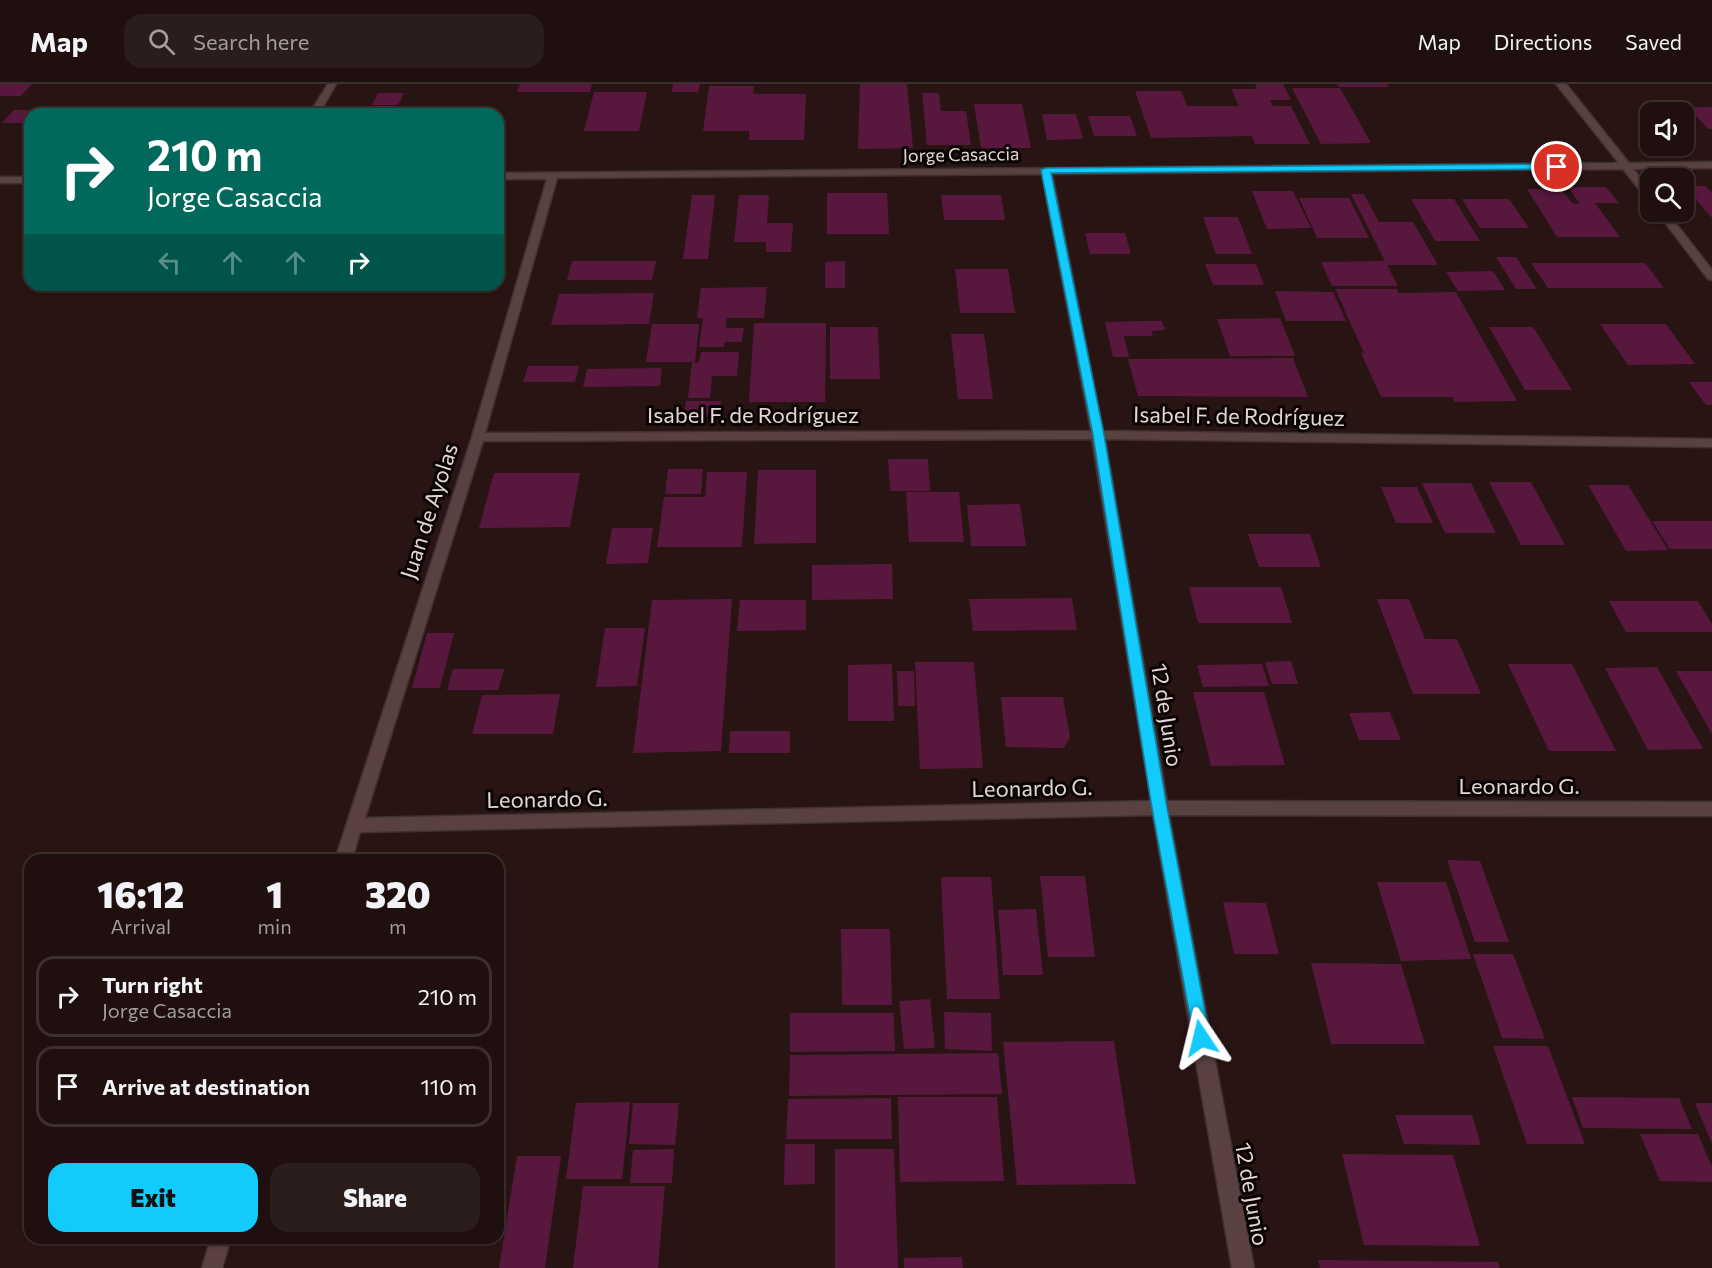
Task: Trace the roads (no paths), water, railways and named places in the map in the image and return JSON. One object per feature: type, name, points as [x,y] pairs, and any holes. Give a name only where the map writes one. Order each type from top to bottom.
[{"type":"street","points":[[318,108],[332,84]]},
{"type":"street","points":[[1561,84],[1640,183]]},
{"type":"street","name":"Jorge Casaccia","points":[[504,176],[1712,165]]},
{"type":"street","name":"12 de Junio","points":[[1046,170],[1098,435],[1160,808],[1243,1268]]},
{"type":"street","name":"Juan de Ayolas","points":[[345,854],[478,437],[553,176]]},
{"type":"street","points":[[0,180],[24,180]]},
{"type":"street","points":[[1670,222],[1712,277]]},
{"type":"street","name":"Isabel F. de Rodríguez","points":[[478,437],[1098,435],[1712,443]]},
{"type":"street","name":"Leonardo G.","points":[[354,825],[1160,808],[1712,809]]},
{"type":"street","points":[[212,1268],[219,1244]]}]
